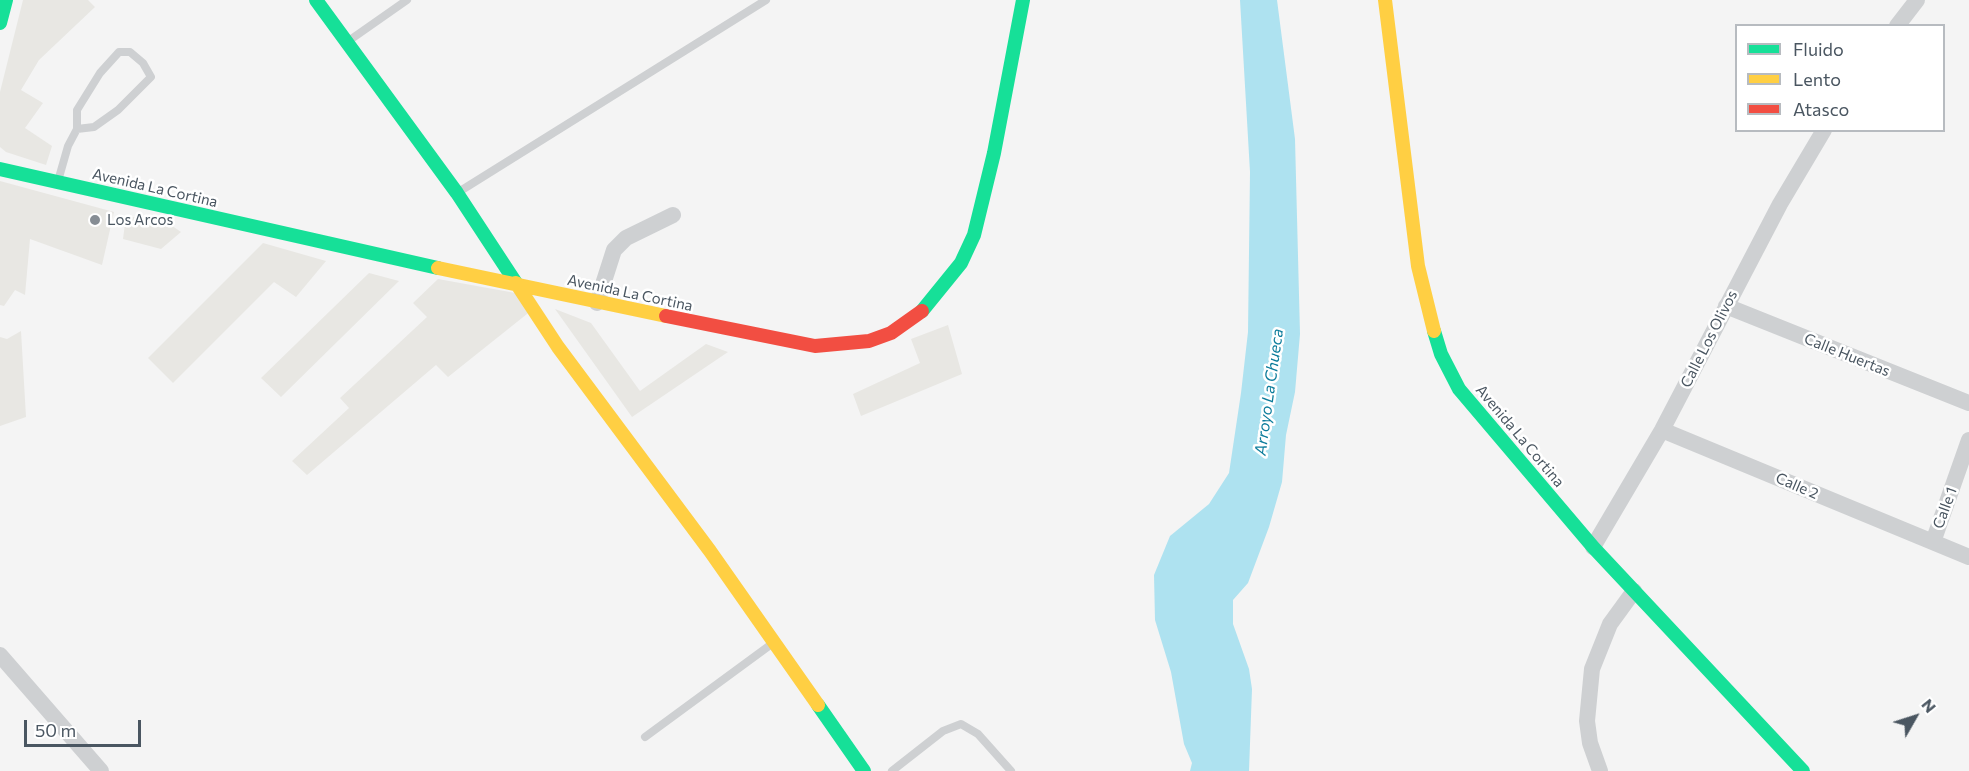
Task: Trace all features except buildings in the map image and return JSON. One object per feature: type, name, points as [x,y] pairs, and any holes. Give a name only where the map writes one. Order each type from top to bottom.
[{"type":"main road","points":[[0,23],[6,0]]},
{"type":"main road","points":[[315,0],[457,193],[558,347],[710,551],[864,771]]},
{"type":"main road","name":"Avenida La Cortina","points":[[0,169],[597,303],[814,346],[869,341],[909,323],[928,307],[961,263],[974,235],[994,153],[1023,0]]},
{"type":"main road","name":"Avenida La Cortina","points":[[1385,0],[1418,266],[1428,313],[1442,354],[1459,389],[1488,426],[1593,547],[1803,771]]},
{"type":"street","points":[[1899,24],[1917,0]]},
{"type":"street","name":"Calle Los Olivos","points":[[1593,547],[1662,430],[1780,204],[1823,132]]},
{"type":"street","points":[[597,303],[614,250],[626,238],[673,215]]},
{"type":"street","name":"Calle Huertas","points":[[1726,306],[1969,403]]},
{"type":"street","name":"Calle 2","points":[[1662,430],[1969,557]]},
{"type":"street","name":"Calle 1","points":[[1933,542],[1969,440]]},
{"type":"street","points":[[1600,771],[1590,743],[1587,721],[1592,669],[1610,624],[1634,591]]},
{"type":"street","points":[[0,656],[101,771]]},
{"type":"lane","points":[[346,42],[407,0]]},
{"type":"lane","points":[[457,193],[766,0]]},
{"type":"lane","points":[[57,182],[68,146],[77,129],[77,110],[100,73],[119,52],[130,52],[143,63],[151,77],[118,110],[94,128],[77,129]]},
{"type":"lane","points":[[645,737],[774,643]]},
{"type":"lane","points":[[892,771],[943,731],[961,724],[978,734],[1011,771]]},
{"type":"shaded area","points":[[23,0],[88,0],[95,7],[39,60],[21,90],[43,103],[25,128],[52,146],[46,165],[6,152],[0,147],[0,92]]},
{"type":"shaded area","points":[[0,181],[114,212],[102,265],[30,239],[25,295],[15,290],[4,306],[0,305]]},
{"type":"shaded area","points":[[126,216],[165,221],[181,232],[161,249],[123,239]]},
{"type":"shaded area","points":[[263,243],[326,261],[296,297],[274,282],[173,383],[148,358]]},
{"type":"shaded area","points":[[369,273],[399,281],[281,397],[261,378]]},
{"type":"shaded area","points":[[438,279],[521,294],[532,310],[448,377],[436,365],[307,475],[292,461],[349,408],[340,398],[427,317],[413,303]]},
{"type":"shaded area","points":[[555,309],[591,323],[640,391],[706,344],[728,352],[632,417]]},
{"type":"shaded area","points":[[948,325],[962,374],[861,416],[853,394],[920,363],[911,339]]},
{"type":"shaded area","points":[[21,331],[26,417],[0,426],[0,337],[7,339]]},
{"type":"water","name":"Arroyo La Chueca","points":[[1240,0],[1277,0],[1295,139],[1300,334],[1295,392],[1286,435],[1282,482],[1269,527],[1248,583],[1233,600],[1233,624],[1249,669],[1252,689],[1249,771],[1190,771],[1192,763],[1184,744],[1171,672],[1155,620],[1154,575],[1170,536],[1209,504],[1229,473],[1241,393],[1248,332],[1250,172]]},
{"type":"traffic: fast","points":[[0,23],[6,0]]},
{"type":"traffic: fast","points":[[316,0],[457,193],[516,283]]},
{"type":"traffic: fast","points":[[922,311],[961,263],[974,235],[994,153],[1023,0]]},
{"type":"traffic: fast","points":[[0,169],[438,268]]},
{"type":"traffic: fast","points":[[1434,331],[1441,354],[1459,389],[1593,547],[1803,771]]},
{"type":"traffic: fast","points":[[818,705],[864,771]]},
{"type":"traffic: slow","points":[[1385,0],[1418,266],[1434,331]]},
{"type":"traffic: slow","points":[[438,268],[666,316]]},
{"type":"traffic: slow","points":[[516,283],[558,347],[710,551],[818,705]]},
{"type":"traffic: jam","points":[[666,316],[815,346],[869,341],[891,333],[922,311]]},
{"type":"place","name":"Los Arcos","points":[[95,220]]}]
